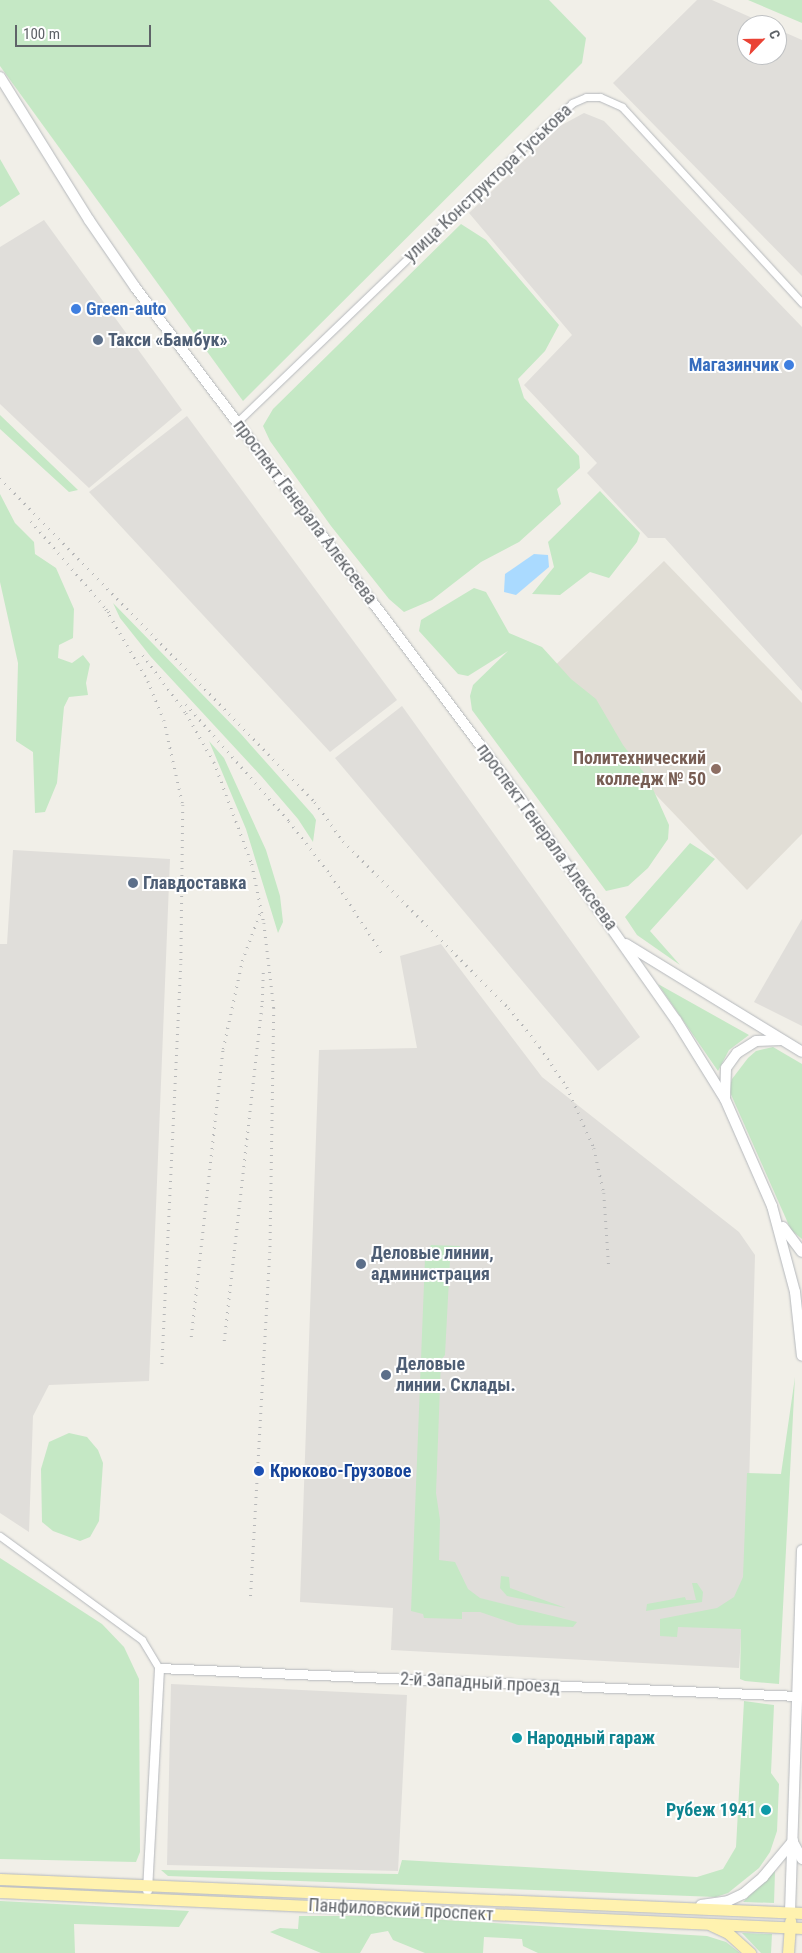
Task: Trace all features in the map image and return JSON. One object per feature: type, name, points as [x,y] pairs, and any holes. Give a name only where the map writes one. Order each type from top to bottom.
[{"type":"main road","name":"проспект Генерала Алексеева","points":[[0,77],[89,220],[237,422],[512,788],[620,941],[725,1099],[772,1206],[795,1292],[802,1356]]},
{"type":"main road","name":"проспект Генерала Алексеева","points":[[620,941],[802,1052]]},
{"type":"main road","points":[[725,1099],[726,1068],[736,1053],[756,1041],[782,1040]]},
{"type":"main road","points":[[772,1206],[786,1232],[802,1252]]},
{"type":"main road","points":[[788,1953],[789,1928],[796,1912],[793,1841],[800,1696],[802,1550]]},
{"type":"main road","points":[[793,1841],[802,1860]]},
{"type":"main road","points":[[662,1907],[712,1904],[742,1894],[763,1877],[793,1841]]},
{"type":"main road","name":"Панфиловский проспект","points":[[0,1880],[796,1912]]},
{"type":"main road","name":"Панфиловский проспект","points":[[0,1892],[705,1922],[802,1928]]},
{"type":"main road","points":[[705,1922],[728,1934],[750,1953]]},
{"type":"street","name":"улица Конструктора Гуськова","points":[[237,422],[539,133],[572,103],[586,97],[600,96],[622,107],[802,303]]},
{"type":"street","points":[[0,1536],[142,1640],[159,1668],[147,1898]]},
{"type":"street","name":"2-й Западный проезд","points":[[159,1668],[800,1696]]},
{"type":"shaded area","points":[[697,0],[712,0],[746,15],[737,15],[737,65],[787,65],[787,33],[802,40],[802,276],[613,83]]},
{"type":"shaded area","points":[[584,113],[604,121],[802,327],[802,691],[665,538],[648,538],[587,473],[597,463],[524,385],[572,335],[469,213],[560,126]]},
{"type":"shaded area","points":[[44,220],[182,410],[89,488],[0,404],[0,247]]},
{"type":"shaded area","points":[[187,416],[397,700],[330,752],[89,492]]},
{"type":"shaded area","name":"Политехнический колледж № 50","points":[[664,561],[802,703],[802,834],[747,890],[543,677]]},
{"type":"shaded area","points":[[402,706],[640,1037],[598,1071],[335,758]]},
{"type":"shaded area","points":[[13,850],[170,859],[149,1381],[49,1385],[33,1416],[29,1532],[0,1513],[0,944],[7,944]]},
{"type":"shaded area","points":[[802,919],[802,1026],[754,1002]]},
{"type":"shaded area","points":[[441,944],[542,1077],[739,1232],[755,1255],[748,1525],[739,1668],[391,1650],[393,1608],[300,1602],[319,1050],[417,1048],[400,956]]},
{"type":"shaded area","points":[[171,1684],[407,1695],[398,1871],[167,1865]]},
{"type":"green space","points":[[0,0],[549,0],[586,38],[582,63],[243,401],[0,66]]},
{"type":"green space","points":[[748,0],[802,0],[802,23]]},
{"type":"green space","points":[[0,159],[20,194],[0,207]]},
{"type":"green space","points":[[461,224],[486,240],[559,325],[545,351],[518,379],[524,398],[579,456],[580,468],[557,489],[561,504],[519,542],[481,562],[432,600],[404,612],[389,599],[331,526],[270,441],[263,426],[273,409]]},
{"type":"green space","points":[[0,415],[78,490],[69,492],[0,429]]},
{"type":"green space","points":[[600,491],[640,533],[637,542],[609,578],[590,572],[560,595],[532,594],[554,567],[548,542]]},
{"type":"green space","points":[[0,494],[15,523],[34,542],[35,554],[56,568],[74,609],[73,638],[59,645],[58,658],[72,663],[83,655],[90,664],[86,683],[88,695],[69,697],[64,707],[57,783],[45,812],[35,813],[33,752],[16,741],[18,663],[0,582]]},
{"type":"green space","points":[[474,588],[486,592],[509,633],[542,647],[571,679],[596,699],[623,745],[648,778],[669,825],[668,839],[648,868],[628,886],[606,891],[472,710],[470,696],[473,685],[508,651],[468,676],[458,674],[419,631],[421,620]]},
{"type":"green space","points":[[113,603],[241,734],[313,815],[316,820],[313,842],[298,819],[262,777],[151,657],[120,618]]},
{"type":"green space","points":[[209,741],[224,758],[266,850],[280,896],[283,922],[278,933],[246,829]]},
{"type":"green space","points":[[690,843],[715,859],[650,931],[680,965],[637,935],[625,917]]},
{"type":"green space","points":[[658,984],[749,1035],[729,1050],[718,1071]]},
{"type":"green space","points":[[773,1047],[802,1064],[802,1239],[791,1230],[729,1090],[732,1079],[748,1058],[756,1051]]},
{"type":"green space","points":[[431,1245],[460,1246],[459,1255],[450,1260],[445,1355],[441,1360],[436,1493],[440,1520],[439,1560],[455,1562],[468,1589],[480,1598],[577,1622],[573,1627],[518,1625],[480,1612],[462,1612],[462,1619],[424,1618],[423,1614],[411,1611],[425,1258]]},
{"type":"green space","points":[[795,1377],[779,1684],[745,1681],[740,1679],[741,1629],[678,1627],[677,1637],[660,1636],[660,1619],[717,1608],[734,1597],[743,1577],[747,1473],[781,1474]]},
{"type":"green space","points":[[69,1433],[87,1437],[98,1450],[103,1463],[99,1521],[90,1537],[80,1541],[53,1531],[42,1522],[41,1469],[49,1442]]},
{"type":"green space","points":[[0,1558],[102,1624],[124,1647],[139,1679],[140,1852],[136,1862],[0,1859]]},
{"type":"green space","points":[[501,1576],[509,1577],[510,1588],[566,1608],[507,1596],[500,1588]]},
{"type":"green space","points":[[692,1583],[697,1583],[703,1592],[702,1602],[646,1611],[647,1604],[685,1597],[686,1600],[696,1600]]},
{"type":"green space","points":[[744,1701],[774,1705],[771,1773],[779,1784],[777,1831],[770,1852],[759,1868],[728,1893],[716,1897],[168,1876],[161,1870],[398,1874],[402,1860],[697,1877],[723,1869],[736,1847]]},
{"type":"green space","points":[[775,1871],[774,1903],[743,1902]]},
{"type":"green space","points":[[0,1901],[189,1911],[179,1927],[74,1924],[75,1953],[0,1953]]},
{"type":"green space","points":[[299,1916],[378,1916],[707,1936],[726,1942],[740,1953],[538,1953],[523,1946],[522,1939],[484,1937],[483,1953],[425,1953],[393,1940],[388,1931],[371,1934],[360,1953],[321,1953],[270,1932],[280,1928],[298,1929]]},
{"type":"green space","points":[[742,1933],[772,1934],[771,1953],[761,1953]]},
{"type":"water","points":[[534,554],[548,555],[549,567],[516,595],[504,592],[505,574]]},
{"type":"railway","points":[[0,478],[315,802],[343,841],[509,1008],[540,1047],[567,1087],[594,1148],[604,1193],[609,1269]]},
{"type":"railway","points":[[31,521],[111,614]]},
{"type":"railway","points":[[106,609],[148,681],[164,720],[183,805],[181,964],[162,1368]]},
{"type":"railway","points":[[143,655],[186,713],[214,762],[252,864],[264,923],[274,1008],[270,1252],[251,1596]]},
{"type":"railway","points":[[186,704],[289,821],[331,875],[382,953]]},
{"type":"railway","points":[[191,1337],[223,1049],[242,961],[261,910]]},
{"type":"railway","points":[[224,1341],[262,1002],[263,968]]},
{"type":"place","name":"Green-auto","points":[[76,309]]},
{"type":"place","name":"Такси «Бамбук»","points":[[98,340]]},
{"type":"place","name":"Магазинчик","points":[[789,365]]},
{"type":"place","name":"Политехнический колледж № 50","points":[[716,769]]},
{"type":"place","name":"Главдоставка","points":[[133,883]]},
{"type":"place","name":"Деловые линии, администрация","points":[[361,1264]]},
{"type":"place","name":"Деловые линии. Склады.","points":[[386,1375]]},
{"type":"place","name":"Крюково-Грузовое","points":[[259,1471]]},
{"type":"place","name":"Народный гараж","points":[[517,1738]]},
{"type":"place","name":"Рубеж 1941","points":[[766,1810]]}]
